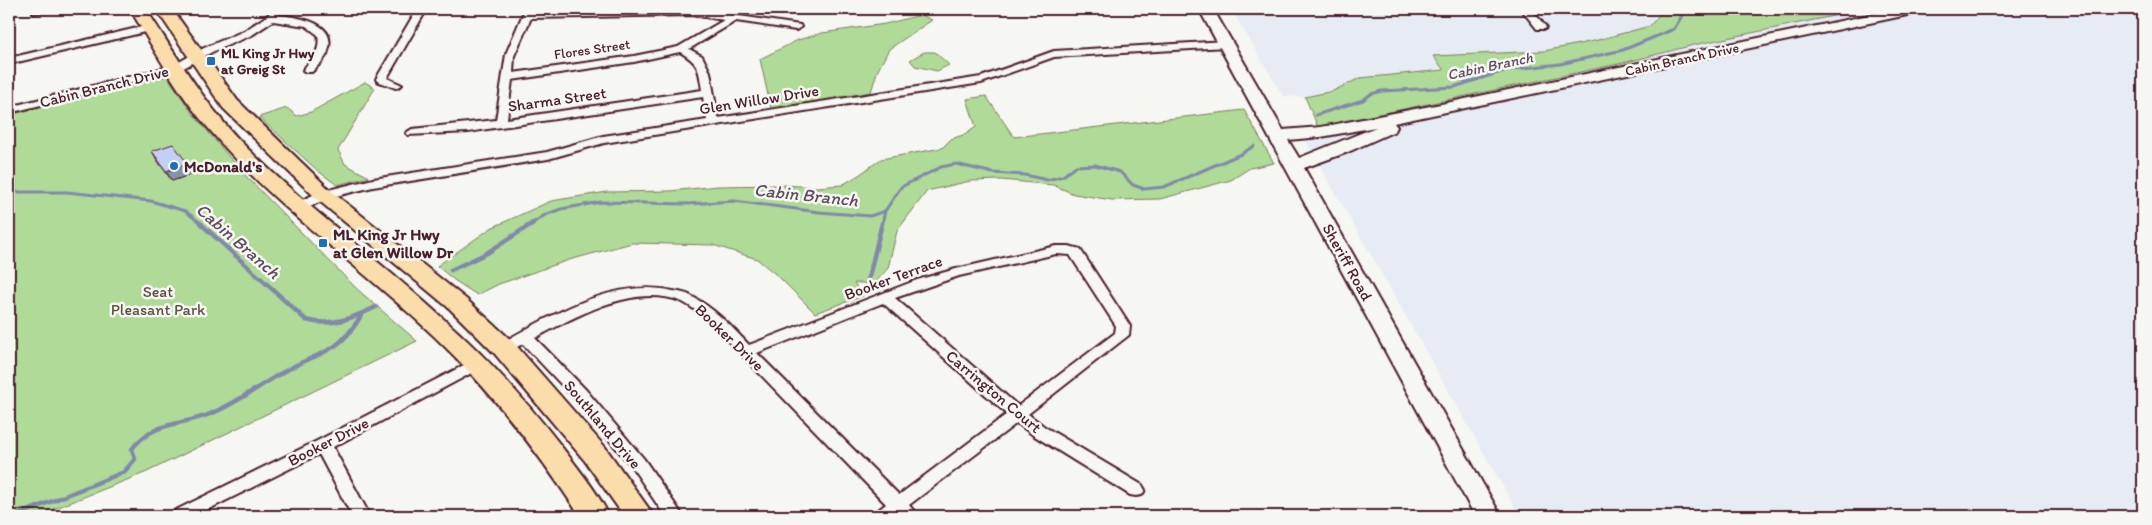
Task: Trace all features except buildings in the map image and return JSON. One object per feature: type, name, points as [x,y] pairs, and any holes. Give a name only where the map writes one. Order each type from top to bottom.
[{"type":"main road","points":[[138,9],[194,97],[224,134],[257,168],[430,319],[476,364],[527,423],[595,516]]},
{"type":"main road","points":[[164,9],[230,104],[324,195],[458,304],[514,343],[574,430],[618,484],[640,516]]},
{"type":"main road","points":[[388,283],[404,285],[419,292],[480,345],[490,349],[514,343]]},
{"type":"main road","points":[[476,364],[485,360],[498,360],[506,366],[552,419],[566,429],[574,430]]},
{"type":"street","points":[[37,11],[48,9]]},
{"type":"street","name":"Cabin Branch Drive","points":[[9,110],[176,68],[197,56],[248,33],[271,18],[278,9]]},
{"type":"street","points":[[396,85],[381,79],[422,9]]},
{"type":"street","name":"Sheriff Road","points":[[1206,9],[1488,516]]},
{"type":"street","points":[[1526,9],[1541,27]]},
{"type":"street","name":"Cabin Branch Drive","points":[[1277,136],[1321,132],[1446,108],[1917,9]]},
{"type":"street","points":[[501,124],[510,56],[529,12],[687,12],[796,27]]},
{"type":"street","points":[[271,18],[298,19],[320,32],[324,41],[320,55],[308,70]]},
{"type":"street","points":[[681,49],[734,18]]},
{"type":"street","points":[[9,61],[150,28]]},
{"type":"street","name":"Glen Willow Drive","points":[[300,206],[324,195],[373,183],[548,155],[603,140],[987,79],[1054,54],[1226,44]]},
{"type":"street","points":[[681,49],[701,62],[707,79],[713,123]]},
{"type":"street","name":"Flores Street","points":[[508,77],[634,59],[681,49]]},
{"type":"street","name":"Sharma Street","points":[[412,133],[501,124],[708,93]]},
{"type":"street","name":"Cabin Branch Drive","points":[[1294,166],[1342,148],[1386,128],[1446,108]]},
{"type":"street","name":"Booker Terrace","points":[[747,351],[941,277],[1056,250],[1070,250],[1078,257],[1123,326],[1124,332],[1119,338],[1018,415]]},
{"type":"street","name":"Booker Drive","points":[[514,343],[569,314],[604,299],[629,294],[654,293],[679,296],[699,304],[904,511]]},
{"type":"street","name":"Carrington Court","points":[[885,297],[1018,415],[1039,431],[1136,490]]},
{"type":"street","name":"Southland Drive","points":[[514,343],[580,394],[638,463],[674,516]]},
{"type":"street","name":"Booker Drive","points":[[180,516],[323,445],[476,364]]},
{"type":"street","points":[[883,516],[904,511],[1018,415]]},
{"type":"street","points":[[323,445],[361,516]]},
{"type":"shaded area","points":[[1231,9],[1664,9],[1650,26],[1594,41],[1544,51],[1434,56],[1445,70],[1360,78],[1333,91],[1305,97],[1283,96]]},
{"type":"shaded area","points":[[1867,9],[2143,9],[2143,516],[1520,516],[1299,129],[1318,127],[1453,99]]},
{"type":"green space","points":[[1664,9],[1867,9],[1694,45],[1623,63],[1318,127],[1305,97],[1333,91],[1360,78],[1444,70],[1433,56],[1544,51],[1594,41],[1650,26]]},
{"type":"green space","points":[[921,15],[932,20],[889,49],[877,72],[871,92],[771,109],[760,59],[798,40],[822,33],[885,24]]},
{"type":"green space","points":[[924,52],[935,52],[949,65],[937,71],[915,66],[910,60]]},
{"type":"green space","name":"Seat Pleasant Park","points":[[167,76],[193,114],[243,173],[357,289],[417,341],[147,472],[36,516],[9,516],[9,115]]},
{"type":"green space","points":[[365,82],[375,88],[338,150],[345,164],[369,177],[337,185],[318,171],[259,117],[287,108],[297,116],[311,112]]},
{"type":"green space","points":[[986,96],[1014,137],[1244,110],[1274,163],[1250,168],[1231,180],[1160,199],[1112,200],[1074,194],[1053,185],[1002,180],[970,181],[927,191],[897,231],[888,268],[875,283],[854,283],[863,296],[815,313],[779,277],[757,259],[713,245],[632,243],[569,260],[499,284],[477,295],[437,266],[491,228],[551,201],[607,192],[670,191],[718,186],[782,185],[817,187],[842,185],[881,159],[942,148],[951,139],[966,134],[976,127],[967,99]]},
{"type":"waterway","name":"Cabin Branch","points":[[1316,115],[1363,100],[1371,94],[1382,91],[1454,87],[1507,70],[1560,64],[1623,50],[1674,29],[1686,9]]},
{"type":"waterway","name":"Cabin Branch","points":[[885,211],[901,187],[941,167],[956,164],[993,173],[1025,175],[1047,180],[1063,176],[1076,166],[1095,165],[1120,172],[1133,185],[1144,189],[1164,187],[1241,154],[1254,146]]},
{"type":"waterway","name":"Cabin Branch","points":[[9,192],[67,192],[151,201],[185,211],[202,224]]},
{"type":"waterway","name":"Cabin Branch","points":[[531,224],[545,215],[561,209],[601,202],[687,204],[734,201],[819,212],[870,216],[885,211]]},
{"type":"waterway","points":[[882,224],[885,211]]},
{"type":"waterway","name":"Cabin Branch","points":[[200,223],[306,320],[334,322],[351,318],[376,307]]},
{"type":"waterway","name":"Cabin Branch","points":[[451,270],[487,253],[533,223]]},
{"type":"waterway","points":[[867,285],[882,223]]},
{"type":"waterway","points":[[15,516],[124,472],[135,459],[132,449],[149,433],[220,410],[277,375],[329,350],[347,336],[362,314]]},
{"type":"place","name":"ML King Jr Hwy at Greig St","points":[[211,61]]},
{"type":"place","name":"McDonald's","points":[[174,166]]},
{"type":"place","name":"ML King Jr Hwy at Glen Willow Dr","points":[[323,243]]}]
